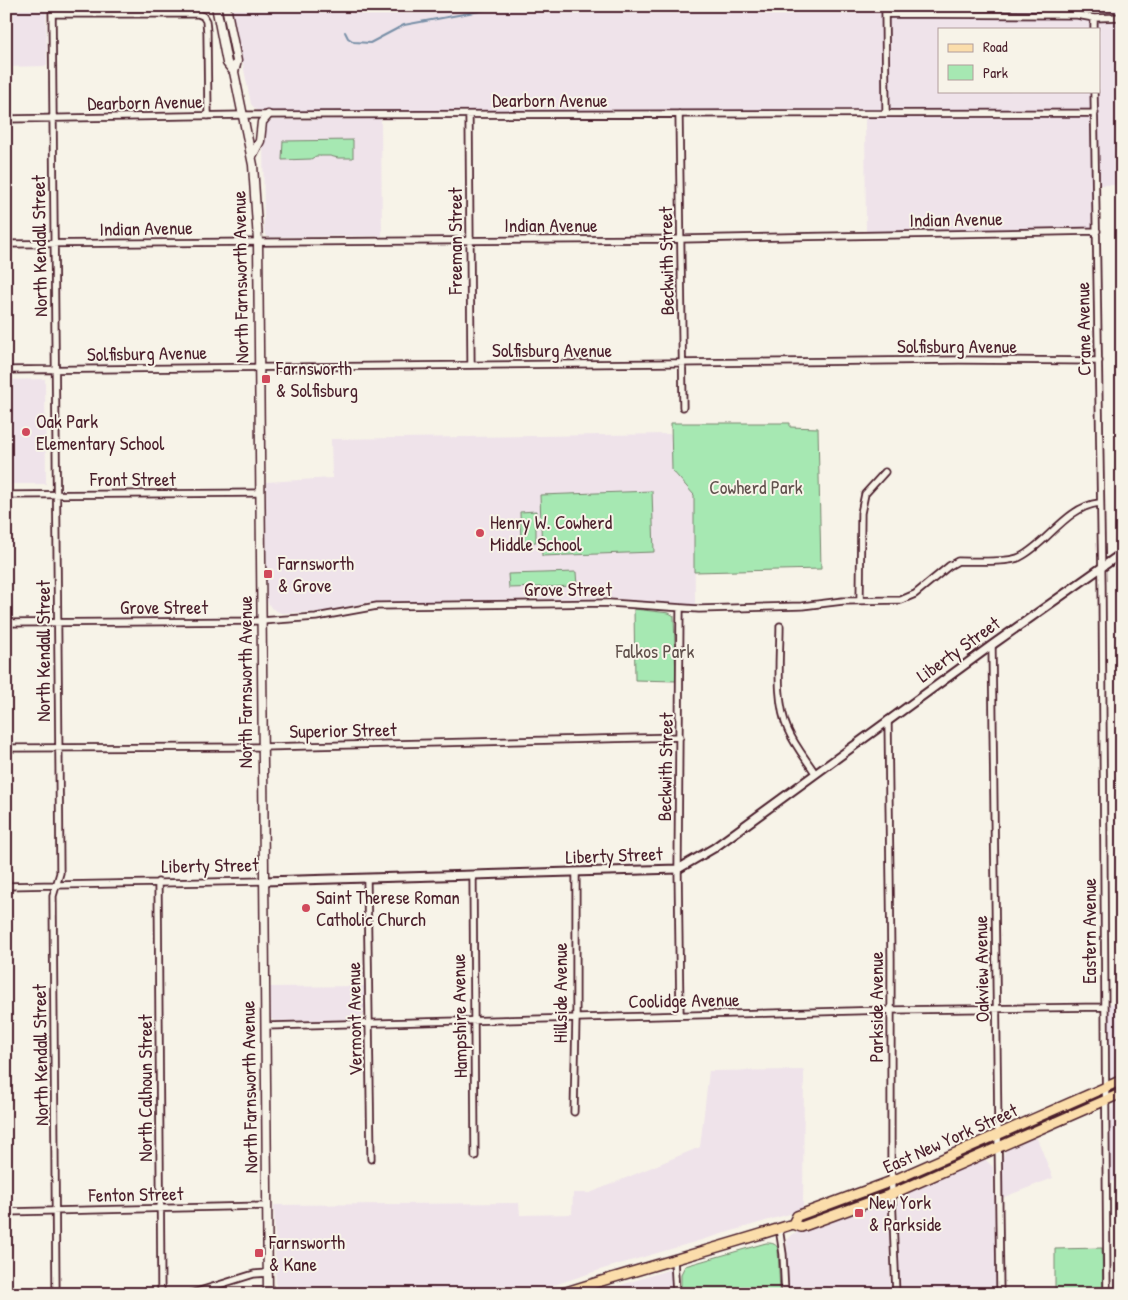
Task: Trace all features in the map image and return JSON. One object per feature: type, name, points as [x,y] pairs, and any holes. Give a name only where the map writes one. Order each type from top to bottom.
[{"type":"main road","name":"North Farnsworth Avenue","points":[[216,6],[227,63],[234,72],[244,115],[256,189],[268,1294]]},
{"type":"main road","name":"North Farnsworth Avenue","points":[[226,6],[237,61],[234,72]]},
{"type":"main road","points":[[252,156],[260,141],[262,122],[268,115]]},
{"type":"main road","name":"East New York Street","points":[[793,1224],[797,1216],[892,1181],[1122,1080]]},
{"type":"main road","name":"East New York Street","points":[[560,1294],[793,1224],[801,1227],[892,1194],[1122,1094]]},
{"type":"street","name":"North Kendall Street","points":[[52,6],[60,874],[53,896],[56,1294]]},
{"type":"street","points":[[885,6],[886,113]]},
{"type":"street","points":[[52,14],[198,14],[203,16],[206,20],[208,116]]},
{"type":"street","points":[[886,14],[1122,17]]},
{"type":"street","points":[[1094,18],[1094,28]]},
{"type":"street","name":"Crane Avenue","points":[[1094,92],[1101,567]]},
{"type":"street","name":"Dearborn Avenue","points":[[6,119],[244,115],[469,116],[1094,112]]},
{"type":"street","name":"Beckwith Street","points":[[679,114],[682,407]]},
{"type":"street","name":"Freeman Street","points":[[469,116],[471,365]]},
{"type":"street","name":"Indian Avenue","points":[[6,244],[681,239],[1096,231]]},
{"type":"street","name":"Solfisburg Avenue","points":[[6,370],[959,360],[1099,361]]},
{"type":"street","points":[[860,600],[861,513],[865,494],[885,472]]},
{"type":"street","name":"Front Street","points":[[6,495],[260,493]]},
{"type":"street","name":"Grove Street","points":[[6,623],[261,621],[316,617],[377,606],[609,602],[680,609],[802,606],[843,601],[902,600],[915,594],[949,566],[958,562],[1018,558],[1077,511],[1088,504],[1099,503]]},
{"type":"street","name":"Liberty Street","points":[[6,886],[367,879],[678,869],[714,848],[1122,552]]},
{"type":"street","name":"Eastern Avenue","points":[[1101,567],[1107,1294]]},
{"type":"street","name":"Beckwith Street","points":[[680,609],[678,869],[680,1015]]},
{"type":"street","points":[[780,626],[780,690],[784,718],[798,747],[815,773]]},
{"type":"street","name":"Oakview Avenue","points":[[992,645],[1000,1294]]},
{"type":"street","name":"Parkside Avenue","points":[[888,720],[892,1194],[896,1294]]},
{"type":"street","name":"Superior Street","points":[[6,748],[262,747],[680,737]]},
{"type":"street","name":"Hillside Avenue","points":[[574,1112],[576,873]]},
{"type":"street","name":"Hampshire Avenue","points":[[472,876],[475,1156]]},
{"type":"street","name":"Vermont Avenue","points":[[367,879],[371,1159]]},
{"type":"street","name":"North Calhoun Street","points":[[158,882],[160,1294]]},
{"type":"street","name":"Coolidge Avenue","points":[[265,1026],[890,1010],[1105,1007]]},
{"type":"street","name":"Fenton Street","points":[[6,1212],[267,1206]]},
{"type":"street","points":[[779,1228],[783,1254],[785,1294]]},
{"type":"street","points":[[674,1259],[676,1294]]},
{"type":"street","points":[[190,1294],[254,1274],[268,1273]]},
{"type":"shaded area","points":[[6,6],[203,6],[204,9],[46,11],[47,66],[6,67]]},
{"type":"shaded area","points":[[231,6],[1122,6],[1122,185],[1092,185],[1092,233],[866,237],[865,116],[442,119],[402,111],[257,111],[251,104]]},
{"type":"shaded area","points":[[381,119],[382,236],[268,237],[264,231],[263,131],[267,123],[272,120]]},
{"type":"shaded area","name":"Oak Park Elementary School","points":[[45,379],[46,484],[6,484],[6,380]]},
{"type":"shaded area","name":"Henry W. Cowherd Middle School","points":[[671,434],[672,470],[694,495],[695,605],[607,598],[369,602],[321,612],[281,613],[271,608],[267,600],[266,482],[332,478],[331,439]]},
{"type":"shaded area","points":[[364,986],[365,1012],[359,1019],[276,1021],[271,1019],[270,987]]},
{"type":"shaded area","points":[[1122,1003],[1122,1076],[1109,1082],[1108,1004]]},
{"type":"shaded area","points":[[804,1070],[803,1210],[603,1269],[527,1294],[276,1294],[274,1205],[519,1203],[520,1215],[572,1214],[573,1193],[590,1193],[700,1147],[709,1071]]},
{"type":"shaded area","points":[[1122,1098],[1122,1181],[1108,1181],[1111,1110],[1113,1103]]},
{"type":"shaded area","points":[[1036,1136],[1053,1178],[1002,1198],[1002,1159],[1004,1153],[1008,1148]]},
{"type":"shaded area","points":[[980,1160],[986,1160],[993,1167],[996,1292],[900,1294],[898,1205],[900,1197],[906,1192]]},
{"type":"shaded area","points":[[877,1204],[886,1207],[888,1211],[891,1294],[789,1294],[787,1241],[789,1237],[792,1234]]},
{"type":"shaded area","points":[[671,1269],[672,1294],[593,1294]]},
{"type":"green space","points":[[353,140],[353,158],[316,156],[311,159],[282,160],[283,141]]},
{"type":"green space","name":"Cowherd Park","points":[[671,423],[790,423],[790,427],[818,428],[821,569],[694,572],[694,495],[672,470]]},
{"type":"green space","points":[[652,491],[654,552],[542,556],[540,495]]},
{"type":"green space","points":[[536,511],[536,542],[521,543],[520,512]]},
{"type":"green space","points":[[576,572],[577,586],[509,588],[508,574]]},
{"type":"green space","name":"Falkos Park","points":[[634,609],[669,613],[674,616],[676,681],[635,680]]},
{"type":"green space","points":[[766,1243],[774,1244],[778,1248],[780,1294],[681,1294],[681,1274],[685,1266]]},
{"type":"green space","points":[[1102,1248],[1103,1294],[1055,1294],[1055,1249]]},
{"type":"waterway","points":[[345,32],[348,38],[354,42],[370,43],[404,25],[507,6]]},
{"type":"place","name":"Farnsworth & Solfisburg","points":[[266,379]]},
{"type":"place","name":"Oak Park Elementary School","points":[[26,432]]},
{"type":"place","name":"Henry W. Cowherd Middle School","points":[[480,533]]},
{"type":"place","name":"Farnsworth & Grove","points":[[268,574]]},
{"type":"place","name":"Saint Therese Roman Catholic Church","points":[[306,908]]},
{"type":"place","name":"New York & Parkside","points":[[859,1213]]},
{"type":"place","name":"Farnsworth & Kane","points":[[259,1253]]}]
